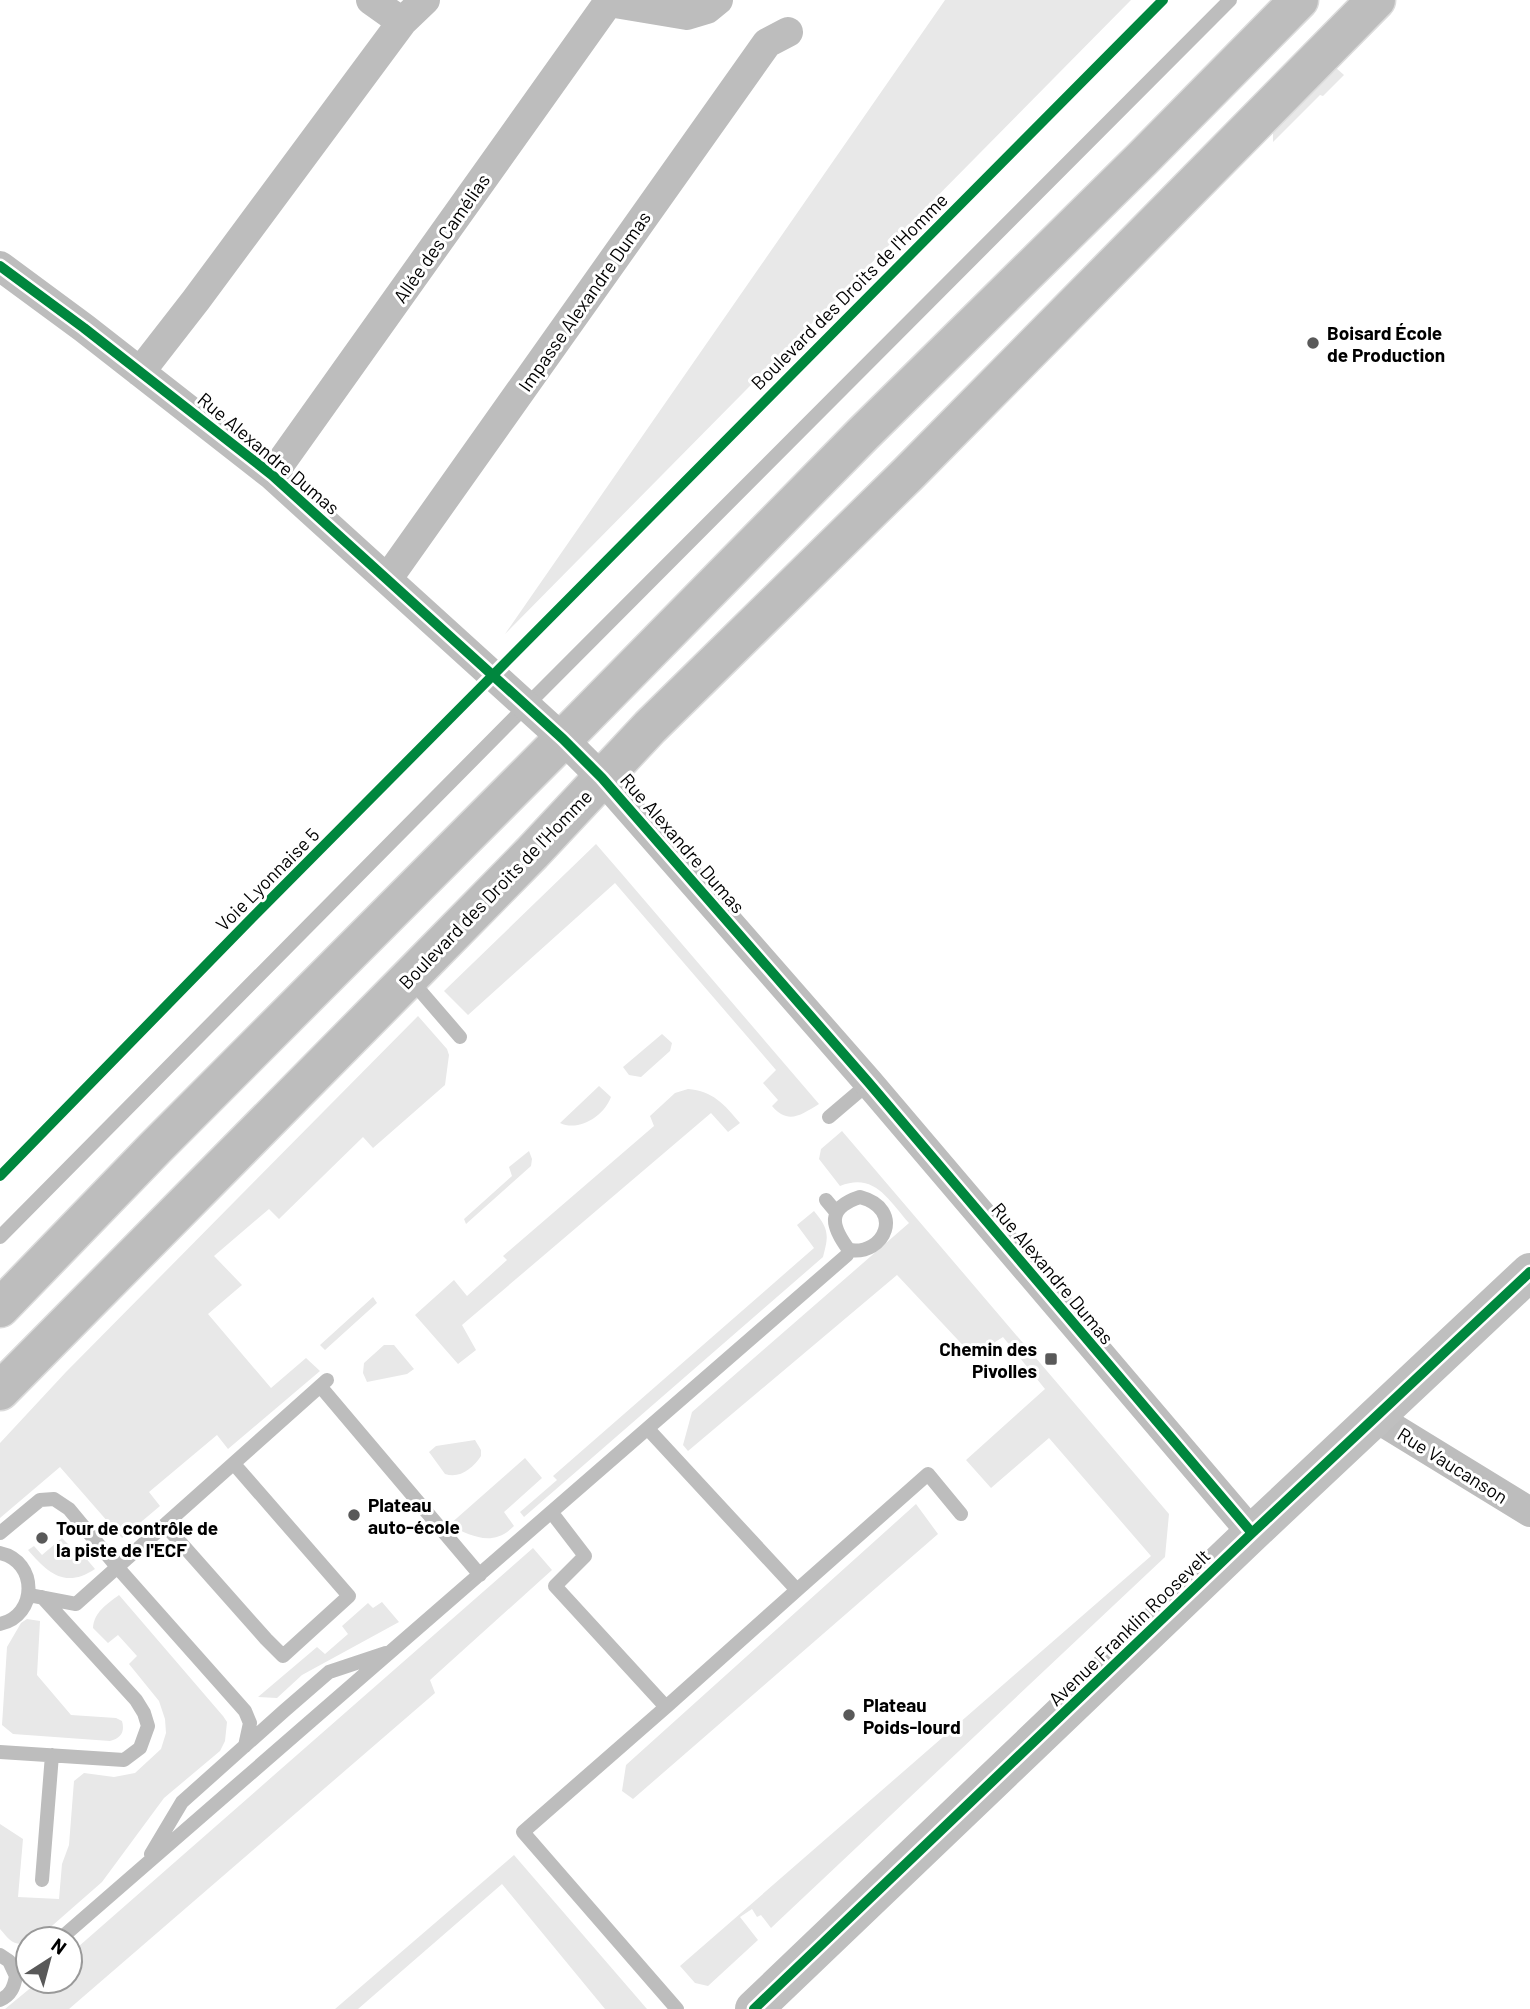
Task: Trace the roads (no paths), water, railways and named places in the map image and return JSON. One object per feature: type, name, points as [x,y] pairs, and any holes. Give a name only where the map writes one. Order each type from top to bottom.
[{"type":"main road","points":[[0,1308],[155,1148],[863,434],[1142,159],[1298,0]]},
{"type":"main road","name":"Boulevard des Droits de l'Homme","points":[[0,1391],[410,978],[660,717],[965,416],[1377,0]]},
{"type":"street","points":[[371,0],[402,22]]},
{"type":"street","points":[[140,372],[402,22],[425,0]]},
{"type":"street","name":"Allée des Camélias","points":[[272,475],[610,1],[687,15],[707,9],[718,0]]},
{"type":"street","name":"Impasse Alexandre Dumas","points":[[388,578],[767,43],[788,32]]},
{"type":"street","name":"Rue Alexandre Dumas","points":[[0,266],[272,475],[388,578],[602,778],[869,1083],[1252,1533]]},
{"type":"street","name":"Avenue Franklin Roosevelt","points":[[754,2009],[1252,1533],[1530,1272]]},
{"type":"street","name":"Rue Vaucanson","points":[[1375,1417],[1530,1512]]},
{"type":"lane","points":[[0,1237],[526,705],[1230,0]]},
{"type":"lane","points":[[410,978],[460,1037]]},
{"type":"lane","points":[[830,1117],[869,1083]]},
{"type":"lane","points":[[860,1197],[873,1200],[882,1210],[887,1224],[885,1234],[868,1248],[857,1252],[849,1250],[835,1229],[836,1212],[850,1200],[860,1197]]},
{"type":"lane","points":[[826,1200],[836,1212]]},
{"type":"lane","points":[[76,1925],[552,1513],[847,1255],[849,1250]]},
{"type":"lane","points":[[36,1596],[76,1604],[324,1383],[480,1575]]},
{"type":"lane","points":[[648,1429],[797,1590]]},
{"type":"lane","points":[[165,1525],[283,1656],[349,1596],[234,1464]]},
{"type":"lane","points":[[677,2009],[523,1832],[928,1474],[961,1514]]},
{"type":"lane","points":[[0,1533],[40,1500],[54,1499],[69,1509],[245,1712],[250,1723],[245,1746]]},
{"type":"lane","points":[[552,1513],[585,1556],[555,1586],[666,1707]]},
{"type":"lane","points":[[0,1553],[8,1554],[18,1562],[36,1596],[136,1700],[148,1726],[139,1748],[124,1760],[0,1752]]},
{"type":"lane","points":[[0,1624],[18,1616],[36,1596]]},
{"type":"lane","points":[[145,1864],[182,1802],[329,1672],[394,1650]]},
{"type":"lane","points":[[245,1712],[257,1718],[284,1712]]},
{"type":"lane","points":[[42,1880],[52,1755]]},
{"type":"lane","points":[[0,2000],[6,1997],[14,1986]]},
{"type":"place","name":"Boisard École de Production","points":[[1313,343]]},
{"type":"place","name":"Chemin des Pivolles","points":[[1051,1359]]},
{"type":"place","name":"Plateau auto-école","points":[[354,1515]]},
{"type":"place","name":"Tour de contrôle de la piste de l'ECF","points":[[42,1538]]},
{"type":"place","name":"Plateau Poids-lourd","points":[[849,1715]]}]
